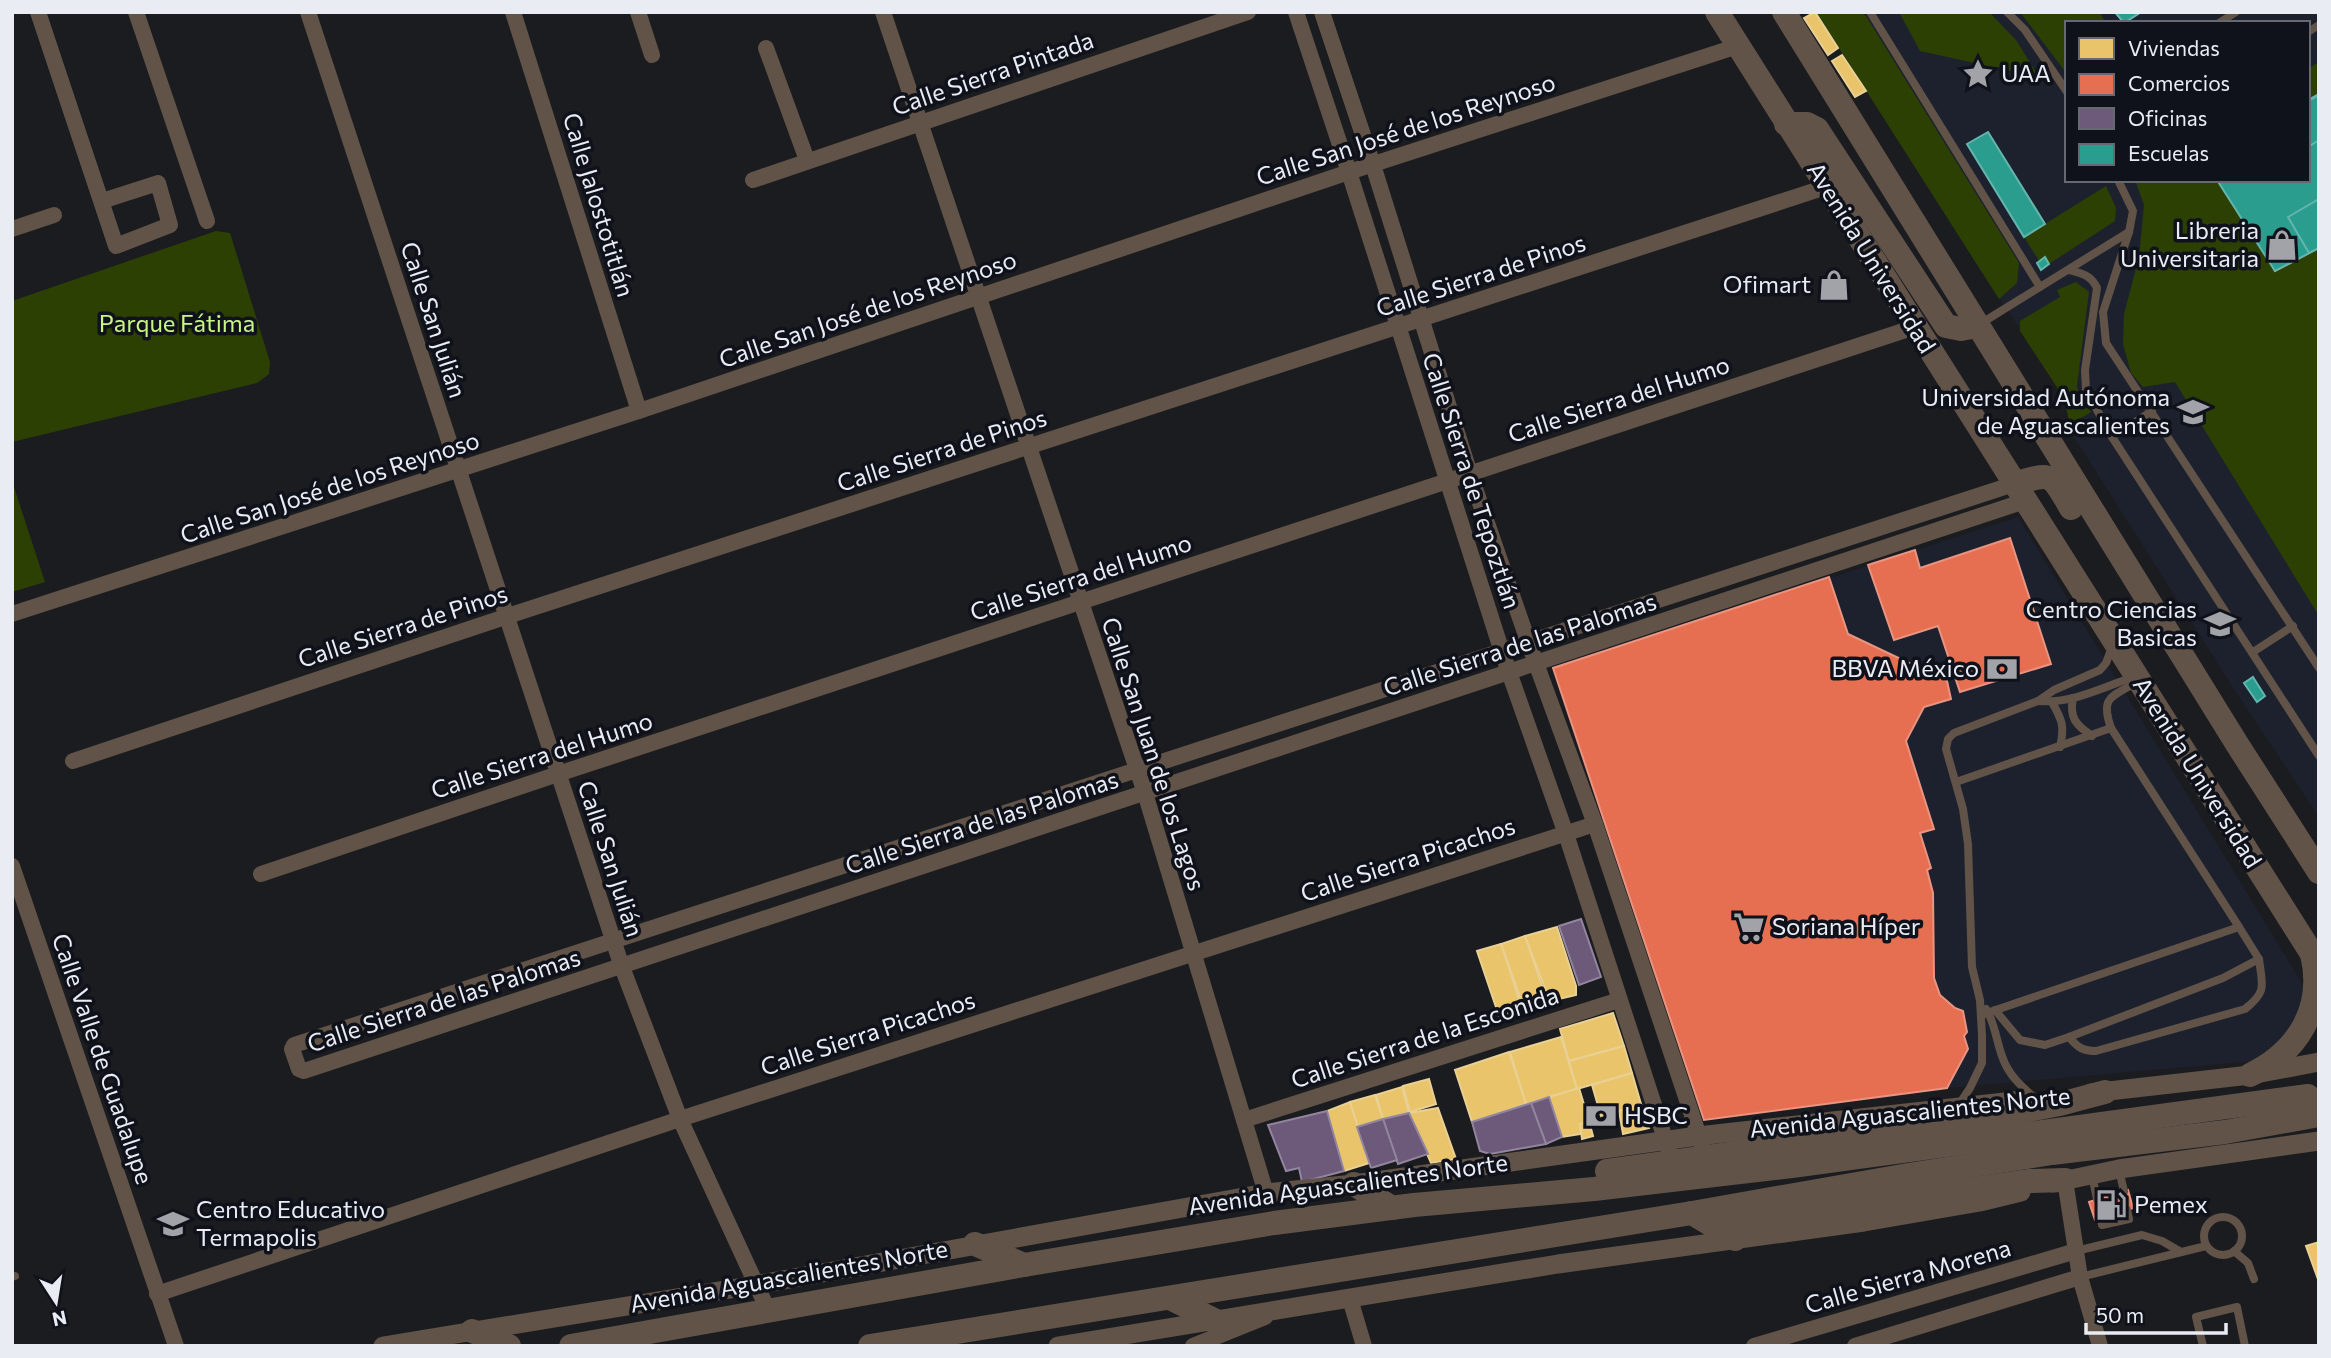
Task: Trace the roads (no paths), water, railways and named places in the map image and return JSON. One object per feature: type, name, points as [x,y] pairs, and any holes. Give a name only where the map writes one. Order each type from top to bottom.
[{"type":"main road","name":"Avenida Universidad","points":[[1717,12],[2315,960]]},
{"type":"main road","name":"Avenida Universidad","points":[[1784,12],[2319,872]]},
{"type":"main road","points":[[1786,124],[1807,124],[1817,128],[1946,326],[1961,329],[1978,326]]},
{"type":"main road","points":[[2019,492],[2044,475],[2050,477],[2116,580],[2131,594],[2145,596]]},
{"type":"main road","points":[[2250,1075],[2276,1060],[2297,1039],[2314,999],[2315,960]]},
{"type":"main road","points":[[1354,1184],[1403,1207],[1470,1190],[1670,1151],[1980,1119],[2060,1104],[2105,1092]]},
{"type":"main road","name":"Avenida Aguascalientes Norte","points":[[571,1346],[1274,1223],[1792,1167],[2314,1105]]},
{"type":"main road","name":"Avenida Aguascalientes Norte","points":[[870,1346],[1702,1212],[1908,1175],[2052,1153],[2225,1132],[2314,1105]]},
{"type":"main road","points":[[1702,1212],[1743,1219],[1765,1218],[2030,1181],[2065,1180]]},
{"type":"main road","points":[[1702,1212],[1735,1239]]},
{"type":"main road","points":[[975,1244],[1024,1265]]},
{"type":"main road","points":[[1170,1298],[1216,1321]]},
{"type":"main road","points":[[978,1346],[1004,1325]]},
{"type":"main road","points":[[472,1331],[509,1346]]},
{"type":"street","points":[[136,12],[207,221]]},
{"type":"street","name":"Calle San Julián","points":[[308,12],[612,939],[680,1119],[768,1310]]},
{"type":"street","name":"Calle Jalostotitlán","points":[[513,12],[639,411]]},
{"type":"street","points":[[638,12],[652,55]]},
{"type":"street","name":"Calle San Juan de los Lagos","points":[[883,12],[1144,793],[1266,1194]]},
{"type":"street","name":"Calle Sierra Pintada","points":[[753,180],[1248,12]]},
{"type":"street","name":"Calle Sierra de Tepoztlán","points":[[1296,12],[1502,652],[1566,834],[1670,1151]]},
{"type":"street","name":"Calle Sierra de Tepoztlán","points":[[1322,12],[1373,164],[1470,474],[1595,824],[1702,1147]]},
{"type":"street","points":[[41,13],[116,246],[170,225],[158,183],[102,201]]},
{"type":"street","name":"Calle San José de los Reynoso","points":[[12,614],[639,411],[1373,164],[1738,46]]},
{"type":"street","points":[[766,48],[807,160]]},
{"type":"street","name":"Calle Sierra de Pinos","points":[[73,761],[508,616],[1826,187]]},
{"type":"street","points":[[12,229],[54,215]]},
{"type":"street","name":"Calle Sierra del Humo","points":[[261,874],[1915,327]]},
{"type":"street","name":"Calle Sierra de las Palomas","points":[[2019,492],[1538,664],[304,1070],[299,1069],[292,1049],[294,1045],[612,939],[1135,769],[2019,492]]},
{"type":"street","name":"Calle Sierra Picachos","points":[[157,1294],[680,1119],[1595,824]]},
{"type":"street","name":"Calle Valle de Guadalupe","points":[[12,866],[176,1346]]},
{"type":"street","name":"Calle Sierra de la Esconida","points":[[1244,1120],[1619,1000]]},
{"type":"street","name":"Avenida Aguascalientes Norte","points":[[1702,1147],[1956,1108],[2250,1075],[2318,1063]]},
{"type":"street","points":[[1058,1346],[1559,1264],[1864,1222],[1980,1202],[2119,1169],[2319,1141]]},
{"type":"street","name":"Avenida Aguascalientes Norte","points":[[383,1346],[755,1285],[1266,1194],[1670,1151]]},
{"type":"street","points":[[2065,1180],[2081,1277],[2100,1346]]},
{"type":"street","name":"Calle Sierra Morena","points":[[1754,1346],[2076,1251]]},
{"type":"street","name":"Calle Sierra Morena","points":[[1855,1346],[2081,1277]]},
{"type":"street","points":[[1350,1299],[1364,1346]]},
{"type":"street","points":[[1193,1346],[1284,1310]]},
{"type":"lane","points":[[1870,12],[2040,287]]},
{"type":"lane","points":[[2007,12],[2025,30],[2065,89]]},
{"type":"lane","points":[[2119,182],[2133,211],[2129,232],[2103,312],[2106,343],[2319,668]]},
{"type":"lane","points":[[1978,326],[2129,232]]},
{"type":"lane","points":[[2069,270],[2086,275],[2094,281],[2097,288],[2085,370],[2086,390],[2112,437],[2319,756]]},
{"type":"lane","points":[[2112,437],[2152,411]]},
{"type":"lane","points":[[2253,652],[2293,626]]},
{"type":"lane","points":[[2036,1099],[2014,1080],[2002,1059],[1988,1013],[1980,1000],[1972,967],[1968,844],[1956,782],[1946,749],[1948,739],[1954,733],[2038,701],[2054,690],[2100,670],[2106,663],[2114,641]]},
{"type":"lane","points":[[2038,701],[2052,702],[2073,698],[2137,678]]},
{"type":"lane","points":[[2069,1037],[2085,1051],[2096,1051],[2245,1009],[2259,998],[2262,988],[2259,959],[2111,728],[2105,712],[2106,703],[2137,678]]},
{"type":"lane","points":[[2073,698],[2072,718],[2092,736]]},
{"type":"lane","points":[[2052,702],[2061,718],[2064,731],[2060,747]]},
{"type":"lane","points":[[1956,782],[2111,728]]},
{"type":"lane","points":[[1988,1013],[2239,927]]},
{"type":"lane","points":[[1988,1013],[2020,1040],[2045,1045],[2223,978],[2259,959]]},
{"type":"lane","points":[[1956,1108],[1970,1088],[1982,1063],[1988,1013]]},
{"type":"lane","points":[[2119,1169],[2124,1191]]},
{"type":"lane","points":[[2092,1175],[2097,1199]]},
{"type":"lane","points":[[2101,1218],[2102,1225],[2130,1219],[2127,1210]]},
{"type":"lane","points":[[2226,1217],[2237,1223],[2241,1230],[2241,1242],[2234,1251],[2219,1255],[2206,1246],[2203,1238],[2206,1226],[2214,1218],[2226,1217]]},
{"type":"lane","points":[[2076,1251],[2142,1235],[2162,1241],[2181,1252]]},
{"type":"lane","points":[[2081,1277],[2206,1246]]},
{"type":"lane","points":[[2234,1251],[2248,1263],[2254,1279]]},
{"type":"lane","points":[[2203,1346],[2196,1317],[2237,1307],[2245,1346]]},
{"type":"place","name":"UAA","points":[[1978,74]]},
{"type":"place","name":"Libreria Universitaria","points":[[2282,245]]},
{"type":"place","name":"Ofimart","points":[[1834,285]]},
{"type":"place","name":"Universidad Autónoma de Aguascalientes","points":[[2193,412]]},
{"type":"place","name":"Centro Ciencias Basicas","points":[[2220,624]]},
{"type":"place","name":"BBVA México","points":[[2002,669]]},
{"type":"place","name":"Soriana Híper","points":[[1749,927]]},
{"type":"place","name":"HSBC","points":[[1601,1116]]},
{"type":"place","name":"Pemex","points":[[2111,1205]]},
{"type":"place","name":"Centro Educativo Termapolis","points":[[173,1224]]},
{"type":"park label","name":"Parque Fátima","points":[[177,324]]}]
